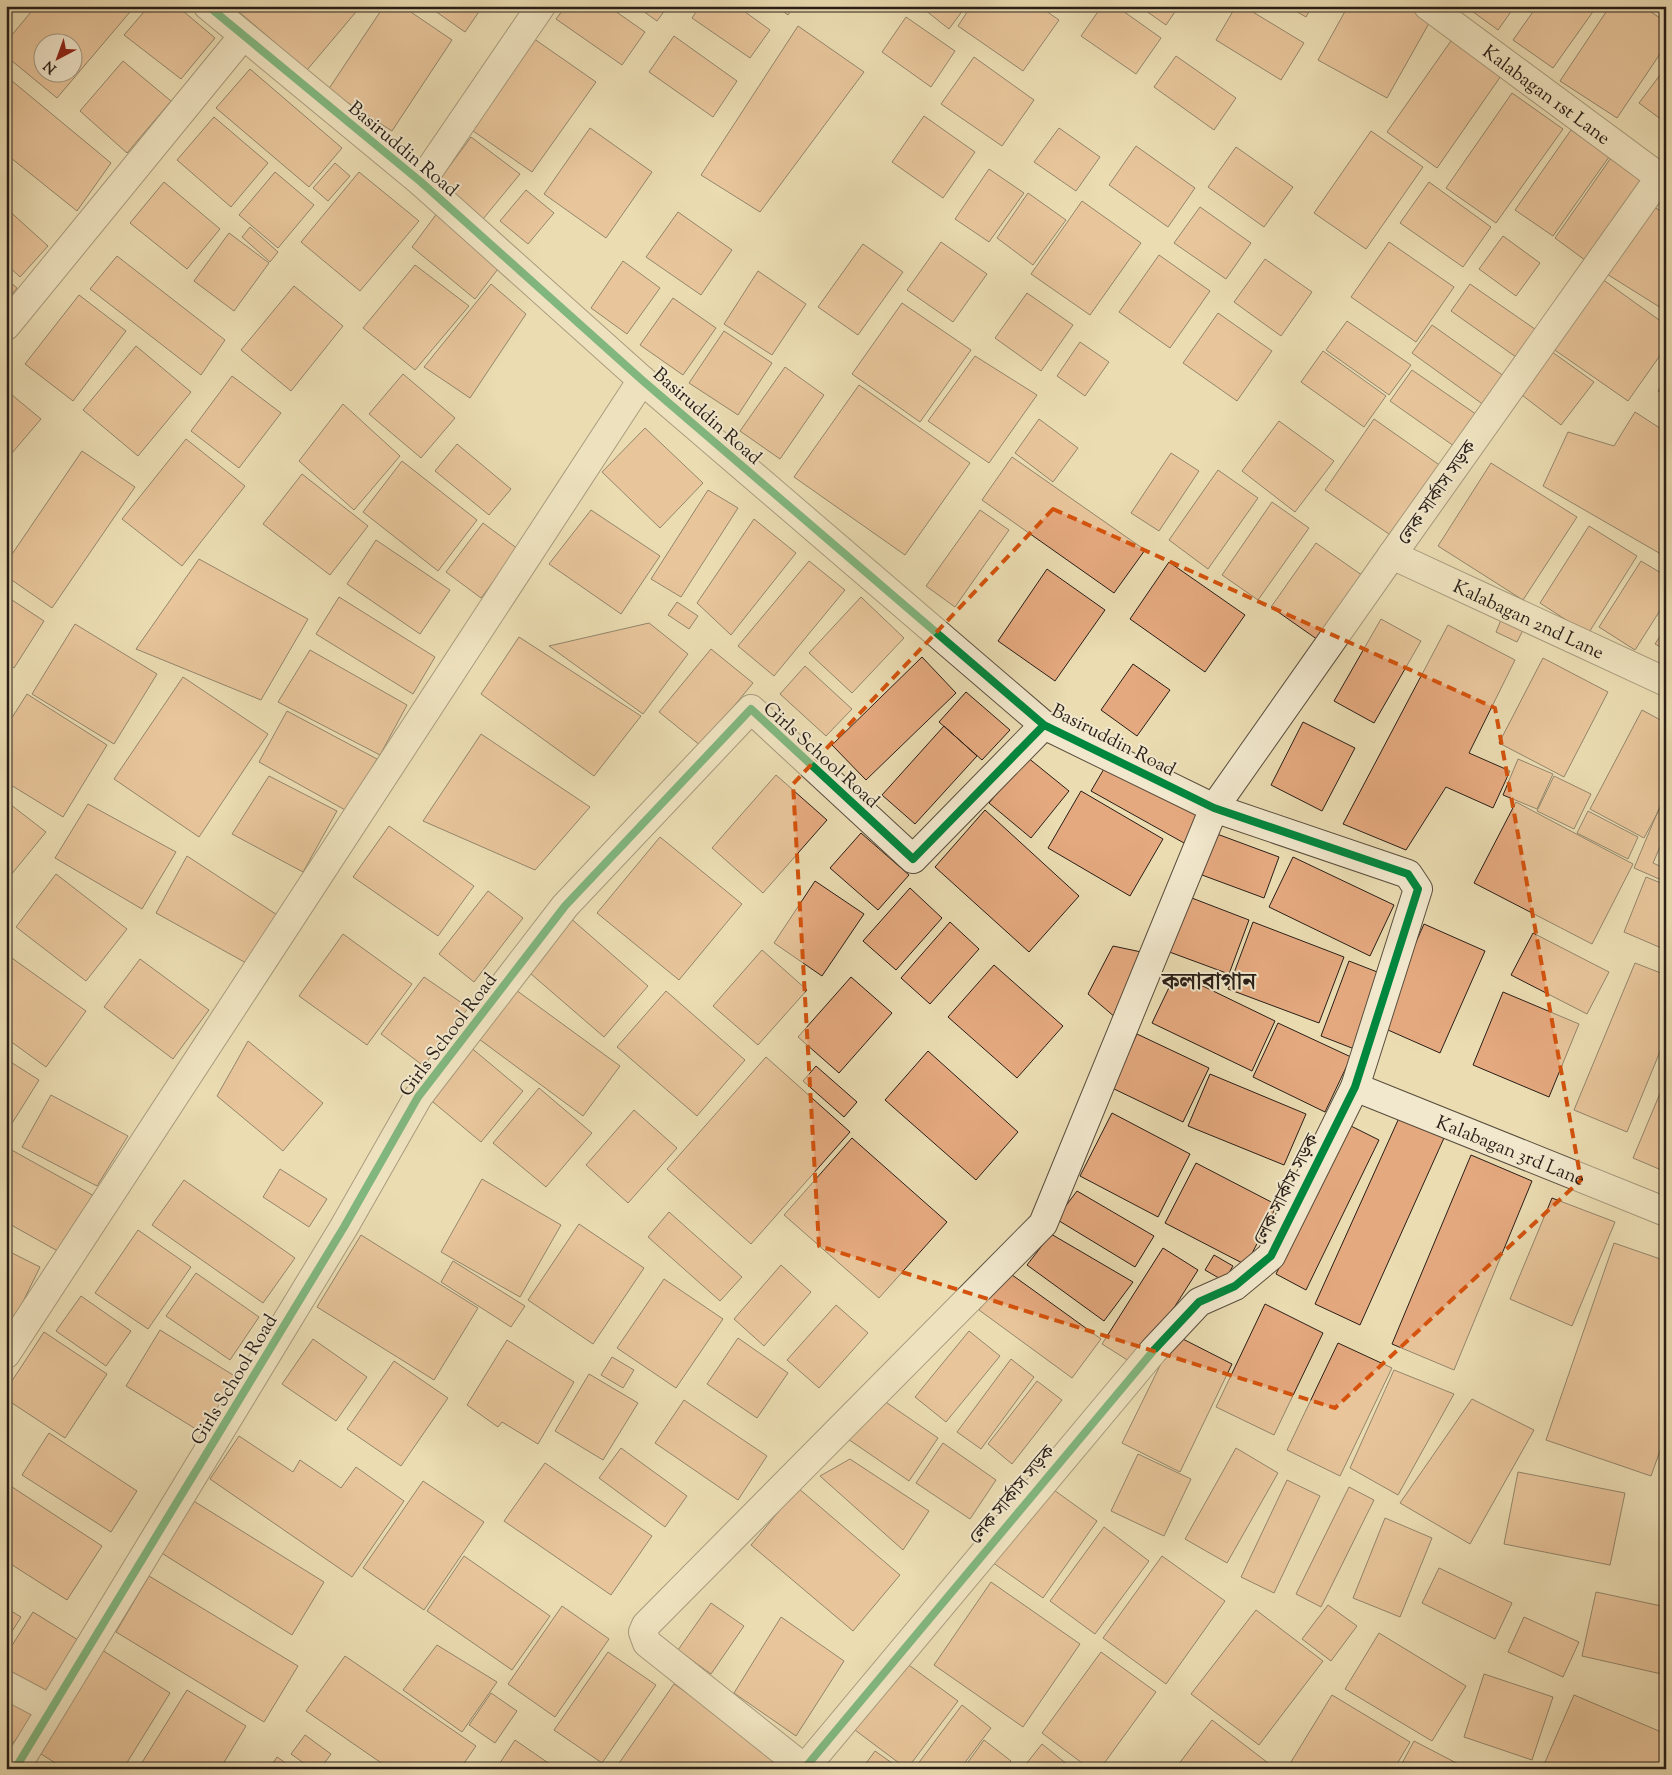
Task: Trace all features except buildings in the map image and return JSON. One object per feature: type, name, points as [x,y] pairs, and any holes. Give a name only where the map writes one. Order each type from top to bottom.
[{"type":"street","name":"Basiruddin Road","points":[[208,6],[421,182],[642,380],[1044,725],[1214,808]]},
{"type":"street","points":[[421,182],[541,6]]},
{"type":"street","name":"Kalabagan 1st Lane","points":[[1428,6],[1663,179]]},
{"type":"street","points":[[6,326],[244,36]]},
{"type":"street","name":"লেক সার্কাস সড়ক","points":[[1214,808],[1408,874],[1415,883],[1418,889],[1355,1087],[1271,1256],[1235,1286],[1199,1302],[1154,1350],[804,1768],[647,1643],[643,1632],[646,1625],[1043,1224],[1214,808],[1392,555],[1663,179]]},
{"type":"street","points":[[6,1354],[642,380]]},
{"type":"street","name":"Kalabagan 2nd Lane","points":[[1392,555],[1666,682]]},
{"type":"street","name":"Girls School Road","points":[[14,1769],[344,1228],[418,1097],[565,906],[751,709],[913,859],[1044,725]]},
{"type":"street","name":"Kalabagan 3rd Lane","points":[[1355,1087],[1666,1212]]},
{"type":"street","points":[[6,1685],[51,1709]]},
{"type":"highlighted area","points":[[1053,509],[1495,708],[1581,1180],[1335,1408],[819,1246],[793,784]]},
{"type":"cycle path","points":[[208,6],[421,182],[642,380],[1044,725],[1214,808],[1408,874],[1418,889],[1355,1087],[1271,1256],[1235,1286],[1199,1302],[1154,1350],[804,1769]]},
{"type":"cycle path","points":[[15,1769],[344,1227],[418,1097],[565,906],[751,709],[913,859],[1044,725]]},
{"type":"district","name":"কলাবাগান","points":[[1209,981]]}]
